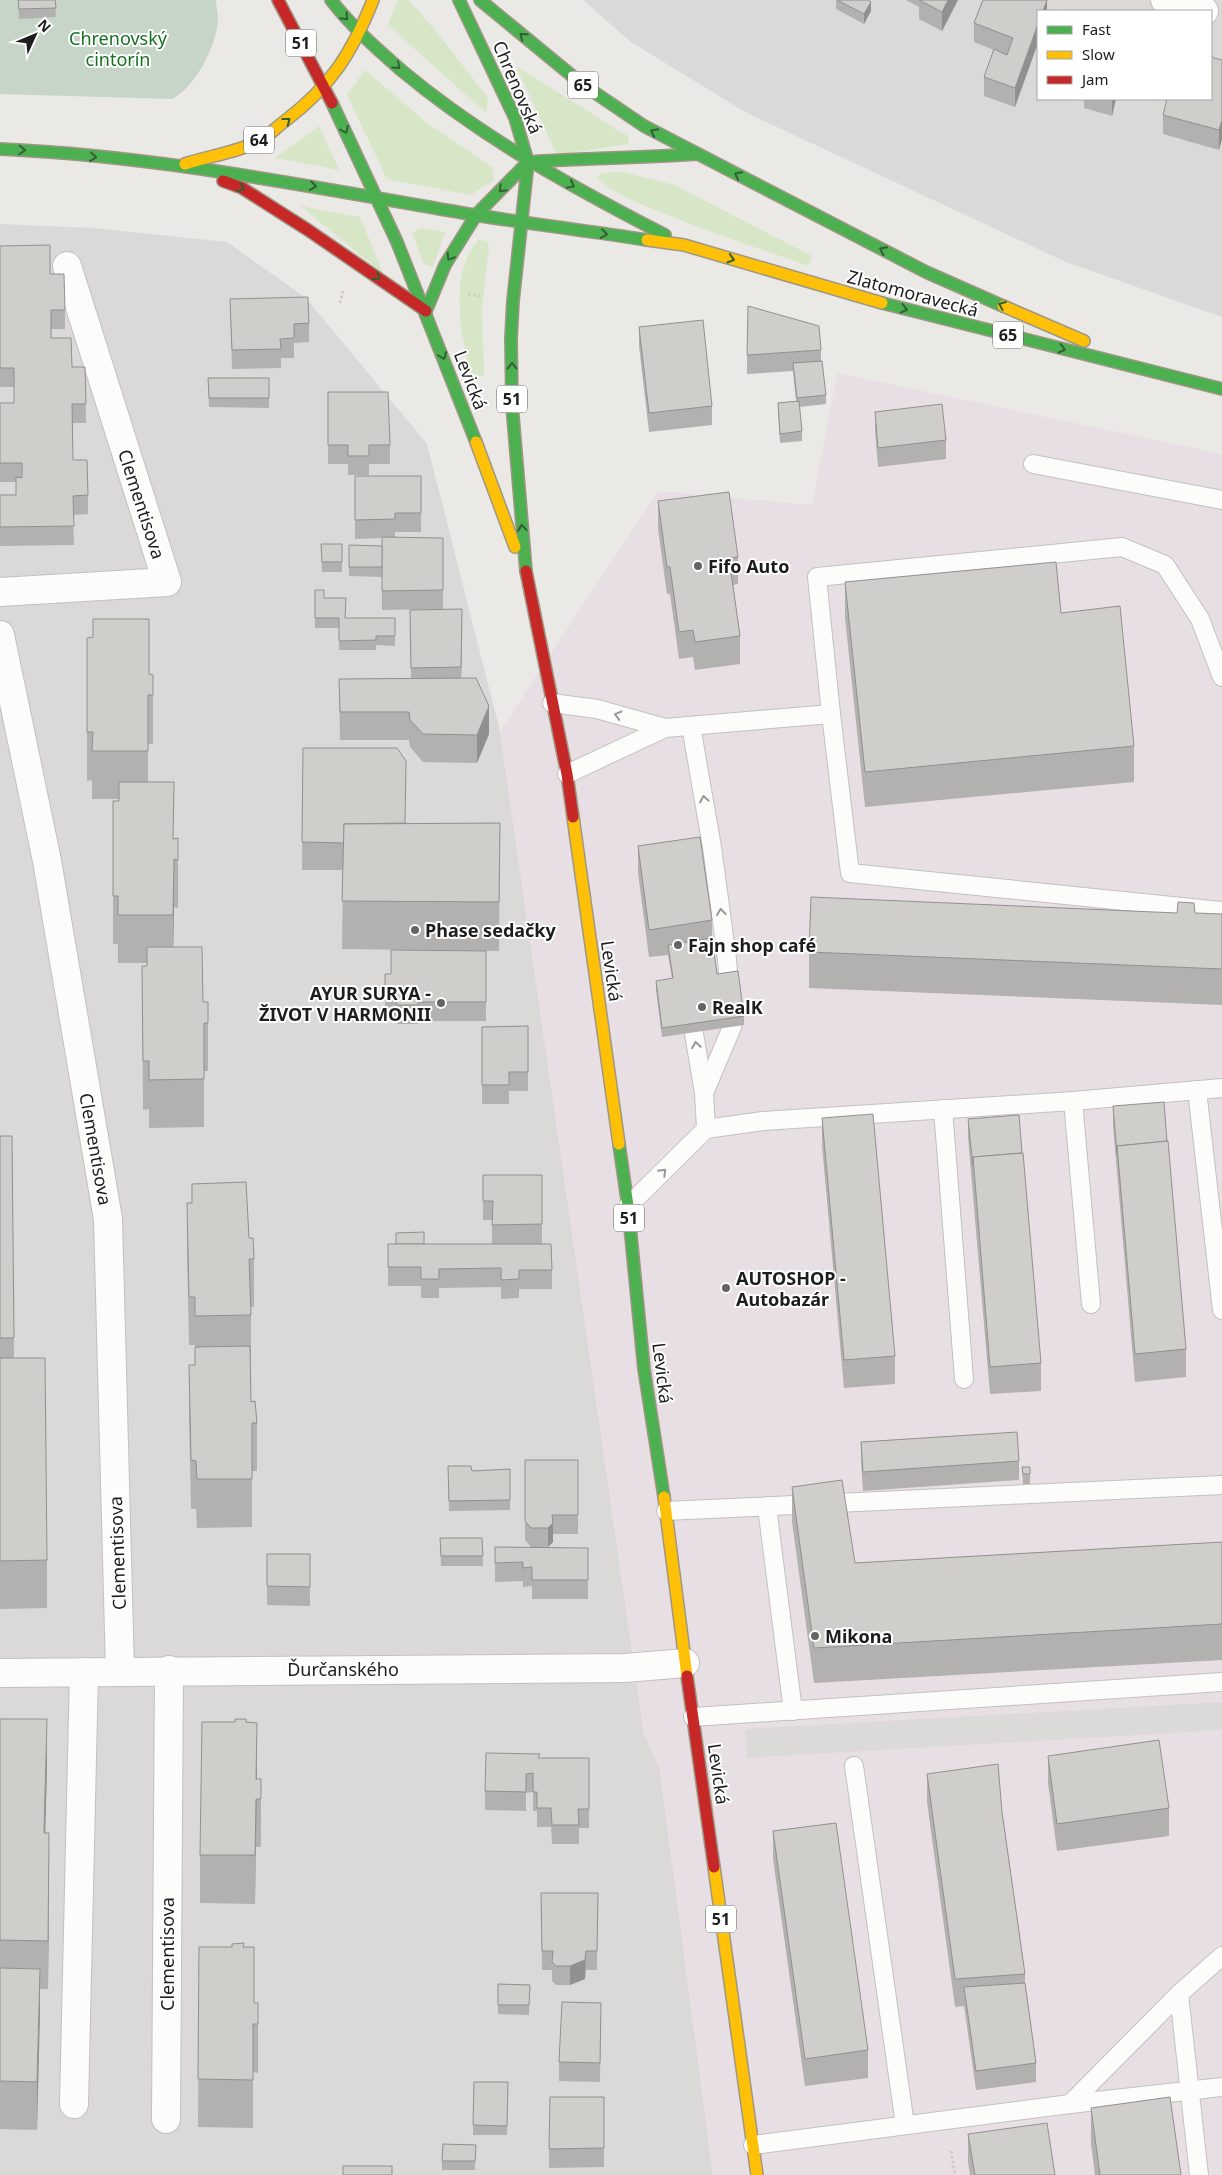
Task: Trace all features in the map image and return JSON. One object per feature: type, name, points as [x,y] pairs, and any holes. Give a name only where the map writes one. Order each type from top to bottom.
[{"type":"main road","name":"51","points":[[278,0],[324,86],[378,198]]},
{"type":"main road","name":"65","points":[[332,0],[360,34],[445,106],[528,162],[684,245]]},
{"type":"main road","name":"64","points":[[0,149],[45,151],[178,166],[242,148],[262,140],[306,105],[324,86],[343,63],[360,34],[373,0]]},
{"type":"main road","name":"Chrenovská","points":[[460,0],[515,118],[528,162],[522,222]]},
{"type":"main road","name":"65","points":[[480,0],[582,84],[644,126],[926,272],[1159,373]]},
{"type":"main road","points":[[178,166],[242,188],[308,230],[426,311],[445,264],[476,215],[528,162],[598,157],[653,157],[697,154]]},
{"type":"main road","name":"65","points":[[178,166],[476,215],[684,245]]},
{"type":"main road","name":"Levická","points":[[378,198],[426,311],[526,576]]},
{"type":"main road","name":"Levická","points":[[522,222],[513,301],[512,405],[526,576],[567,774],[628,1206],[644,1369],[666,1511],[685,1663],[757,2175]]},
{"type":"main road","name":"Zlatomoravecká","points":[[684,245],[857,297],[1222,389]]},
{"type":"street","points":[[1165,0],[1200,10]]},
{"type":"street","name":"Clementisova","points":[[0,592],[167,582],[67,266]]},
{"type":"street","name":"Clementisova","points":[[0,636],[47,861],[108,1219],[120,1671]]},
{"type":"street","name":"Ďurčanského","points":[[0,1673],[169,1670],[625,1668],[685,1663]]},
{"type":"street","name":"Clementisova","points":[[166,2118],[169,1670]]},
{"type":"street","points":[[74,2104],[84,1672]]},
{"type":"lane","points":[[1033,464],[1222,500]]},
{"type":"lane","points":[[1222,677],[1200,619],[1165,565],[1122,548],[817,577],[850,873],[1222,911]]},
{"type":"lane","points":[[552,703],[597,710],[664,728],[831,714]]},
{"type":"lane","points":[[690,726],[712,847],[727,959],[732,1027],[704,1094]]},
{"type":"lane","points":[[567,774],[664,728]]},
{"type":"lane","points":[[693,849],[712,847]]},
{"type":"lane","points":[[709,961],[727,959]]},
{"type":"lane","points":[[687,992],[704,1094],[706,1129]]},
{"type":"lane","points":[[628,1206],[706,1129],[763,1121],[1073,1101],[1222,1088]]},
{"type":"lane","points":[[1198,1090],[1222,1310]]},
{"type":"lane","points":[[1073,1101],[1091,1304]]},
{"type":"lane","points":[[943,1109],[964,1379]]},
{"type":"lane","points":[[666,1511],[1222,1485]]},
{"type":"lane","points":[[767,1506],[793,1711]]},
{"type":"lane","points":[[693,1717],[1222,1682]]},
{"type":"lane","points":[[854,1766],[905,2125]]},
{"type":"lane","points":[[1070,2104],[1179,1994],[1222,1956]]},
{"type":"lane","points":[[1179,1994],[1199,2175]]},
{"type":"lane","points":[[753,2145],[1070,2104],[1222,2087]]},
{"type":"path","points":[[460,297],[469,293],[485,296]]},
{"type":"path","points":[[951,2151],[955,2175]]},
{"type":"shaded area","points":[[583,0],[1222,0],[1222,317],[1066,262],[745,112],[631,42]]},
{"type":"shaded area","points":[[0,224],[93,228],[227,242],[306,298],[427,444],[500,731],[644,1734],[660,1770],[713,2175],[0,2175]]},
{"type":"shaded area","points":[[837,373],[1222,454],[1222,2175],[713,2175],[660,1771],[644,1734],[500,731],[658,491],[812,505]]},
{"type":"shaded area","points":[[1222,1702],[1222,1730],[747,1758],[745,1729]]},
{"type":"green space","name":"Chrenovský cintorín","points":[[0,0],[216,0],[218,20],[209,53],[197,76],[181,93],[172,99],[0,94]]},
{"type":"green space","points":[[398,0],[409,0],[488,98],[486,113],[388,25]]},
{"type":"green space","points":[[516,66],[629,137],[628,144],[557,155]]},
{"type":"green space","points":[[365,70],[427,123],[492,167],[494,180],[471,195],[387,179],[347,95]]},
{"type":"green space","points":[[319,126],[339,170],[275,158]]},
{"type":"green space","points":[[623,172],[674,185],[812,256],[809,266],[717,234],[636,202],[611,189],[596,177],[602,173]]},
{"type":"green space","points":[[300,206],[360,217],[383,273]]},
{"type":"green space","points":[[421,228],[445,232],[433,267],[424,264],[412,233]]},
{"type":"green space","points":[[478,240],[487,241],[489,247],[482,309],[484,376],[471,376],[459,306],[463,271],[469,254]]},
{"type":"building","points":[[18,0],[55,0],[56,8],[19,9]]},
{"type":"building","points":[[837,0],[868,0],[871,2],[864,14]]},
{"type":"building","points":[[919,0],[948,0],[942,12]]},
{"type":"building","points":[[983,0],[1047,0],[1043,10],[1037,10],[1037,27],[1015,88],[984,77],[994,49],[1007,55],[1013,38],[974,23]]},
{"type":"building","points":[[1212,56],[1222,60],[1222,120],[1219,130],[1163,115],[1167,100],[1212,100]]},
{"type":"building","points":[[50,245],[50,274],[64,274],[65,310],[51,310],[51,338],[71,338],[72,367],[85,367],[86,404],[72,404],[73,460],[87,460],[88,495],[73,496],[74,526],[0,527],[0,495],[16,495],[16,477],[22,478],[22,463],[0,463],[0,403],[14,403],[14,368],[0,368],[0,246]]},
{"type":"building","points":[[308,297],[309,323],[294,324],[294,338],[280,339],[281,349],[232,350],[230,299]]},
{"type":"building","points":[[748,306],[819,326],[821,350],[747,355]]},
{"type":"building","points":[[703,320],[712,406],[649,413],[639,327]]},
{"type":"building","points":[[822,361],[826,395],[797,398],[793,363]]},
{"type":"building","points":[[208,378],[269,378],[269,398],[209,398]]},
{"type":"building","points":[[328,392],[388,392],[390,445],[369,445],[369,456],[348,456],[348,445],[328,445]]},
{"type":"building","points":[[799,401],[802,431],[780,434],[778,403]]},
{"type":"building","points":[[942,404],[946,440],[878,448],[875,412]]},
{"type":"building","points":[[355,476],[421,476],[421,513],[395,513],[395,519],[355,520]]},
{"type":"building","points":[[729,492],[738,557],[729,558],[740,636],[695,642],[693,630],[679,632],[670,567],[667,567],[658,501]]},
{"type":"building","points":[[382,537],[443,538],[443,590],[382,591]]},
{"type":"building","points":[[321,544],[342,544],[342,562],[322,562]]},
{"type":"building","points":[[349,545],[382,546],[382,567],[349,567]]},
{"type":"building","points":[[1056,562],[1061,613],[1120,606],[1134,746],[865,772],[845,582]]},
{"type":"building","points":[[315,590],[324,590],[324,598],[346,598],[345,618],[395,618],[395,636],[376,636],[376,640],[339,641],[339,618],[315,618]]},
{"type":"building","points":[[462,609],[461,667],[411,668],[410,610]]},
{"type":"building","points":[[93,619],[149,619],[149,674],[153,675],[153,695],[148,695],[148,751],[92,751],[93,732],[87,732],[87,638],[93,637]]},
{"type":"building","points":[[476,678],[489,706],[477,735],[423,734],[410,720],[409,712],[340,712],[339,679]]},
{"type":"building","points":[[303,748],[397,748],[406,761],[405,823],[344,824],[344,843],[302,842]]},
{"type":"building","points":[[119,782],[174,782],[173,839],[178,838],[178,860],[174,859],[173,915],[118,915],[118,896],[113,896],[113,801],[119,801]]},
{"type":"building","points":[[500,823],[499,902],[342,901],[344,824]]},
{"type":"building","points":[[700,837],[712,920],[649,930],[638,846]]},
{"type":"building","points":[[811,897],[1177,913],[1178,902],[1194,903],[1195,913],[1222,914],[1222,969],[809,952]]},
{"type":"building","points":[[712,938],[717,974],[738,971],[744,1016],[662,1028],[656,981],[673,978],[668,945]]},
{"type":"building","points":[[147,947],[202,947],[203,1002],[208,1002],[208,1023],[204,1023],[204,1079],[149,1080],[149,1061],[143,1061],[142,966],[147,966]]},
{"type":"building","points":[[391,950],[486,951],[486,1002],[418,1002],[418,1005],[397,1005],[397,999],[388,999],[388,987],[385,987],[385,974],[391,974]]},
{"type":"building","points":[[528,1026],[528,1072],[509,1072],[509,1085],[482,1085],[482,1027]]},
{"type":"building","points":[[1164,1102],[1167,1141],[1117,1146],[1117,1154],[1113,1106]]},
{"type":"building","points":[[873,1114],[895,1356],[844,1360],[822,1118]]},
{"type":"building","points":[[1019,1115],[1022,1153],[973,1157],[973,1166],[968,1119]]},
{"type":"building","points":[[0,1136],[12,1136],[14,1338],[0,1338]]},
{"type":"building","points":[[1168,1141],[1186,1349],[1135,1354],[1117,1146]]},
{"type":"building","points":[[1023,1153],[1041,1363],[990,1367],[973,1157]]},
{"type":"building","points":[[483,1175],[542,1175],[542,1224],[492,1225],[493,1201],[483,1201]]},
{"type":"building","points":[[246,1182],[249,1238],[253,1238],[254,1259],[249,1259],[251,1315],[195,1316],[195,1297],[189,1297],[187,1203],[192,1203],[192,1184]]},
{"type":"building","points":[[424,1232],[424,1244],[396,1244],[396,1233]]},
{"type":"building","points":[[388,1244],[551,1244],[552,1270],[519,1270],[519,1279],[501,1280],[501,1268],[439,1269],[439,1279],[421,1279],[421,1267],[388,1267]]},
{"type":"building","points":[[250,1346],[251,1402],[255,1401],[257,1423],[252,1423],[252,1479],[197,1479],[196,1461],[191,1460],[189,1365],[195,1365],[195,1347]]},
{"type":"building","points":[[0,1358],[45,1358],[47,1560],[0,1561]]},
{"type":"building","points":[[1017,1432],[1019,1461],[863,1472],[861,1442]]},
{"type":"building","points":[[525,1460],[578,1460],[578,1515],[552,1515],[553,1523],[548,1528],[531,1528],[525,1521]]},
{"type":"building","points":[[448,1466],[471,1466],[472,1471],[510,1469],[510,1500],[449,1501]]},
{"type":"building","points":[[1022,1467],[1030,1467],[1030,1474],[1023,1474]]},
{"type":"building","points":[[842,1480],[855,1563],[1222,1542],[1222,1624],[814,1648],[792,1487]]},
{"type":"building","points":[[440,1538],[482,1538],[483,1556],[441,1556]]},
{"type":"building","points":[[495,1547],[588,1548],[588,1580],[532,1580],[532,1567],[523,1568],[523,1562],[495,1563]]},
{"type":"building","points":[[267,1554],[310,1554],[310,1587],[267,1586]]},
{"type":"building","points":[[0,1719],[47,1719],[44,1833],[49,1833],[48,1941],[0,1940]]},
{"type":"building","points":[[235,1719],[246,1719],[246,1722],[257,1723],[256,1779],[261,1779],[261,1799],[256,1799],[255,1855],[200,1855],[202,1722],[235,1722]]},
{"type":"building","points":[[1159,1740],[1169,1808],[1057,1824],[1048,1756]]},
{"type":"building","points":[[486,1753],[540,1754],[538,1758],[589,1758],[589,1809],[578,1809],[579,1825],[552,1825],[551,1808],[537,1808],[537,1792],[533,1792],[533,1773],[526,1774],[526,1792],[485,1791]]},
{"type":"building","points":[[998,1764],[1002,1812],[1025,1974],[955,1979],[927,1774]]},
{"type":"building","points":[[836,1823],[868,2050],[805,2059],[773,1831]]},
{"type":"building","points":[[541,1893],[598,1893],[597,1951],[586,1951],[585,1960],[570,1966],[556,1966],[552,1962],[553,1951],[542,1951]]},
{"type":"building","points":[[244,1943],[243,1947],[254,1947],[254,2003],[258,2003],[258,2024],[253,2024],[253,2080],[198,2079],[199,1947],[232,1947],[232,1944]]},
{"type":"building","points":[[0,1968],[40,1969],[37,2082],[0,2081]]},
{"type":"building","points":[[1025,1983],[1036,2063],[976,2071],[964,1987]]},
{"type":"building","points":[[498,1984],[530,1985],[529,2005],[498,2005]]},
{"type":"building","points":[[562,2002],[601,2003],[600,2063],[559,2062]]},
{"type":"building","points":[[474,2082],[508,2082],[507,2126],[473,2125]]},
{"type":"building","points":[[550,2097],[604,2097],[604,2148],[549,2149]]},
{"type":"building","points":[[1170,2097],[1181,2175],[1100,2175],[1091,2108]]},
{"type":"building","points":[[1047,2123],[1055,2175],[975,2175],[968,2134]]},
{"type":"building","points":[[443,2144],[476,2145],[475,2161],[442,2161]]},
{"type":"building","points":[[343,2166],[392,2166],[392,2175],[343,2175]]},
{"type":"traffic: fast","points":[[331,0],[355,28],[401,70],[463,117],[528,160],[665,235]]},
{"type":"traffic: fast","points":[[459,0],[515,118],[528,162],[513,301],[511,338],[512,405],[526,571]]},
{"type":"traffic: fast","points":[[480,0],[582,84],[644,126],[926,272],[1003,306]]},
{"type":"traffic: fast","points":[[332,103],[397,242],[476,442]]},
{"type":"traffic: fast","points":[[0,149],[120,158],[238,174],[475,215],[647,240]]},
{"type":"traffic: fast","points":[[426,311],[445,265],[476,215],[528,162],[697,154]]},
{"type":"traffic: fast","points":[[882,303],[1222,389]]},
{"type":"traffic: fast","points":[[619,1144],[628,1206],[644,1369],[664,1497]]},
{"type":"traffic: slow","points":[[185,164],[234,151],[261,140],[301,108],[328,81],[338,67],[357,36],[373,0]]},
{"type":"traffic: slow","points":[[647,240],[684,245],[882,303]]},
{"type":"traffic: slow","points":[[1003,306],[1084,341]]},
{"type":"traffic: slow","points":[[476,442],[515,547]]},
{"type":"traffic: slow","points":[[573,817],[619,1144]]},
{"type":"traffic: slow","points":[[664,1497],[687,1676]]},
{"type":"traffic: slow","points":[[714,1867],[757,2175]]},
{"type":"traffic: jam","points":[[278,0],[332,103]]},
{"type":"traffic: jam","points":[[223,181],[242,188],[308,230],[426,311]]},
{"type":"traffic: jam","points":[[526,571],[567,774],[573,817]]},
{"type":"traffic: jam","points":[[687,1676],[714,1867]]},
{"type":"place","name":"Fifo Auto","points":[[698,566]]},
{"type":"place","name":"Phase sedačky","points":[[415,930]]},
{"type":"place","name":"Fajn shop café","points":[[678,945]]},
{"type":"place","name":"AYUR SURYA - ŽIVOT V HARMONII","points":[[441,1003]]},
{"type":"place","name":"RealK","points":[[702,1007]]},
{"type":"place","name":"AUTOSHOP - Autobazár","points":[[726,1288]]},
{"type":"place","name":"Mikona","points":[[815,1636]]}]
